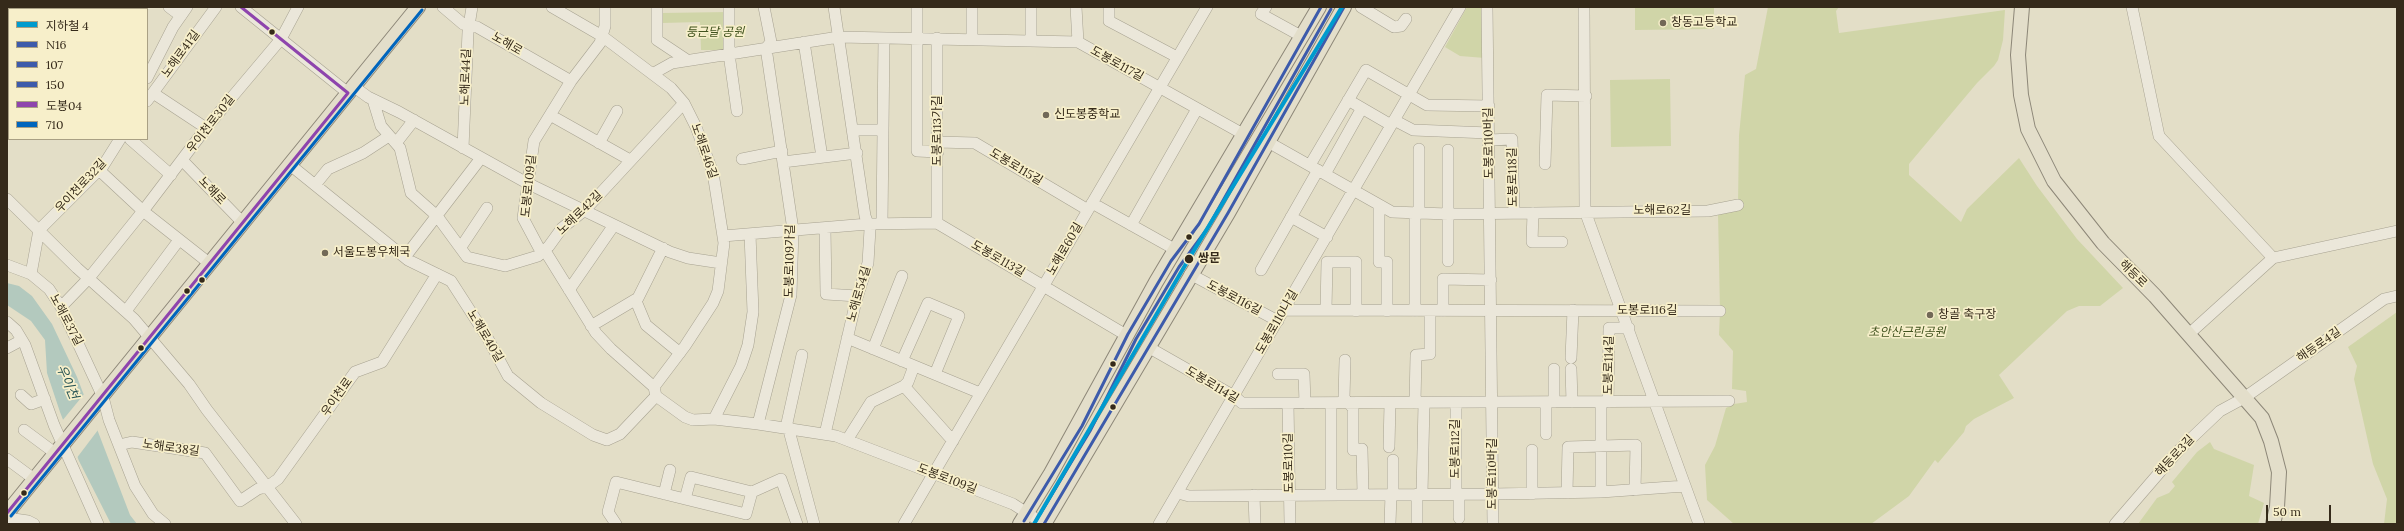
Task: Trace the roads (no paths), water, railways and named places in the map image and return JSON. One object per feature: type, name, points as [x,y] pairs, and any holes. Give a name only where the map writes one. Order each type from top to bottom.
[{"type":"main road","points":[[7,513],[418,7]]},
{"type":"main road","points":[[1023,519],[1050,475],[1126,335],[1319,7]]},
{"type":"main road","points":[[1044,524],[1268,142],[1344,7]]},
{"type":"main road","name":"해등로","points":[[2022,7],[2018,55],[2021,95],[2028,129],[2054,181],[2103,244],[2189,334],[2262,418],[2271,441],[2279,472],[2277,507],[2273,524]]},
{"type":"street","points":[[169,7],[184,11]]},
{"type":"street","name":"노해로41길","points":[[150,97],[216,7]]},
{"type":"street","points":[[241,7],[281,39],[350,89],[414,120],[527,183],[662,248],[688,258],[721,263]]},
{"type":"street","name":"우이천로30길","points":[[61,307],[89,278],[143,211],[206,128],[281,39],[298,7]]},
{"type":"street","name":"노해로","points":[[443,7],[463,24],[477,27],[571,81]]},
{"type":"street","name":"노해로44길","points":[[463,148],[469,26],[472,7]]},
{"type":"street","name":"노해로46길","points":[[552,7],[602,36],[654,73],[684,103],[696,127],[713,172],[723,236],[718,291],[713,303],[655,391]]},
{"type":"street","name":"도봉로109길","points":[[605,7],[605,26],[600,43],[571,81],[534,141],[523,218],[543,251],[548,254],[568,290],[591,326],[611,350],[685,417],[699,420],[714,419],[758,424],[825,434],[846,440],[1012,504],[1023,519],[1044,524]]},
{"type":"street","points":[[658,7],[657,40],[687,60]]},
{"type":"street","points":[[729,7],[729,54],[737,111]]},
{"type":"street","points":[[764,7],[771,42],[766,48]]},
{"type":"street","name":"노해로54길","points":[[825,434],[857,296],[868,263],[870,229],[865,216],[857,153],[834,7]]},
{"type":"street","points":[[917,7],[917,151],[938,147]]},
{"type":"street","points":[[972,7],[972,39]]},
{"type":"street","points":[[1031,7],[1031,41]]},
{"type":"street","points":[[1076,7],[1078,42]]},
{"type":"street","points":[[1109,7],[1109,20],[1177,57]]},
{"type":"street","name":"노해로60길","points":[[904,524],[1206,7]]},
{"type":"street","points":[[1266,7],[1261,14],[1301,36]]},
{"type":"street","points":[[1361,7],[1394,27],[1401,26],[1406,19]]},
{"type":"street","name":"도봉로110나길","points":[[1159,524],[1460,7]]},
{"type":"street","name":"도봉로110바길","points":[[1487,7],[1493,524]]},
{"type":"street","points":[[1584,7],[1586,211],[1656,401],[1699,524]]},
{"type":"street","points":[[2132,7],[2159,136],[2273,258]]},
{"type":"street","name":"노해로41길","points":[[148,76],[184,11]]},
{"type":"street","name":"도봉로117길","points":[[654,73],[672,63],[687,60],[839,38],[937,38],[1078,42],[1243,134]]},
{"type":"street","points":[[882,224],[884,38]]},
{"type":"street","name":"도봉로113가길","points":[[937,38],[937,223]]},
{"type":"street","points":[[804,42],[822,158]]},
{"type":"street","name":"도봉로109가길","points":[[758,424],[791,295],[793,230],[766,48]]},
{"type":"street","points":[[1260,270],[1318,169],[1348,100],[1366,70],[1427,105],[1489,106]]},
{"type":"street","points":[[1545,164],[1547,95],[1586,96]]},
{"type":"street","points":[[150,97],[206,128]]},
{"type":"street","name":"노해로42길","points":[[373,100],[381,126],[393,139],[403,156],[411,193],[436,216],[461,247],[467,257],[505,266],[538,256],[562,228],[585,210],[684,103]]},
{"type":"street","points":[[1348,100],[1393,123],[1412,130],[1489,136]]},
{"type":"street","points":[[1318,169],[1362,108]]},
{"type":"street","points":[[1131,225],[1198,109]]},
{"type":"street","points":[[599,143],[617,110]]},
{"type":"street","points":[[550,115],[630,160]]},
{"type":"street","points":[[315,185],[328,169],[393,139],[414,120]]},
{"type":"street","points":[[853,130],[883,130]]},
{"type":"street","name":"도봉로118길","points":[[1489,136],[1512,139],[1514,213]]},
{"type":"street","name":"우이천로32길","points":[[39,230],[99,170],[119,140]]},
{"type":"street","points":[[131,140],[171,175]]},
{"type":"street","name":"도봉로118길","points":[[1268,142],[1392,212],[1448,214],[1586,211]]},
{"type":"street","name":"도봉로115길","points":[[938,147],[975,143],[1090,206],[1131,225],[1176,250]]},
{"type":"street","points":[[1415,310],[1419,149]]},
{"type":"street","points":[[742,159],[782,150]]},
{"type":"street","points":[[1448,150],[1448,262]]},
{"type":"street","points":[[783,162],[857,153]]},
{"type":"street","points":[[405,258],[482,158]]},
{"type":"street","name":"노해로","points":[[182,160],[242,222]]},
{"type":"street","name":"노해로40길","points":[[289,164],[405,258],[451,281],[487,337],[508,376],[541,403],[593,435],[607,440],[620,434],[655,391]]},
{"type":"street","points":[[99,170],[143,211],[209,263]]},
{"type":"street","points":[[7,199],[89,278],[126,311],[189,384],[207,410],[296,524]]},
{"type":"street","name":"노해로62길","points":[[1586,211],[1708,211],[1738,205]]},
{"type":"street","points":[[1379,206],[1379,262],[1387,262],[1387,311]]},
{"type":"street","points":[[461,247],[487,208]]},
{"type":"street","name":"도봉로118길","points":[[1533,213],[1532,242],[1562,242]]},
{"type":"street","points":[[1291,217],[1326,237]]},
{"type":"street","points":[[723,236],[868,224],[937,223]]},
{"type":"street","name":"도봉로113길","points":[[937,223],[1126,335]]},
{"type":"street","points":[[568,290],[614,225]]},
{"type":"street","points":[[825,228],[826,294],[857,296]]},
{"type":"street","points":[[31,274],[39,230]]},
{"type":"street","points":[[2189,334],[2273,258],[2397,232]]},
{"type":"street","points":[[714,419],[741,366],[748,345],[753,312],[750,234]]},
{"type":"street","points":[[126,311],[179,240]]},
{"type":"street","points":[[591,326],[636,301],[662,248]]},
{"type":"street","points":[[1326,310],[1327,262],[1356,262],[1356,311]]},
{"type":"street","name":"노해로37길","points":[[7,264],[31,274],[49,289],[61,307],[101,399]]},
{"type":"street","name":"우이천로","points":[[267,487],[278,479],[355,372],[382,362],[437,274]]},
{"type":"street","name":"도봉로116길","points":[[1190,274],[1278,321]]},
{"type":"street","points":[[873,349],[902,276]]},
{"type":"street","points":[[1443,311],[1443,280],[1491,280]]},
{"type":"street","name":"해등로4길","points":[[2244,398],[2384,299],[2397,296]]},
{"type":"street","points":[[636,301],[646,325],[680,353]]},
{"type":"street","points":[[902,361],[928,302],[959,316],[935,374]]},
{"type":"street","name":"도봉로116길","points":[[1284,310],[1720,311]]},
{"type":"street","points":[[1571,358],[1573,310]]},
{"type":"street","points":[[1417,524],[1420,494],[1420,403],[1416,355],[1430,354],[1430,311]]},
{"type":"street","points":[[7,322],[16,330],[22,340],[61,445],[98,524]]},
{"type":"street","name":"도봉로114길","points":[[1601,446],[1609,328],[1629,328]]},
{"type":"street","points":[[847,338],[980,393]]},
{"type":"street","points":[[7,348],[22,340]]},
{"type":"street","name":"도봉로114길","points":[[1148,347],[1234,396],[1242,403],[1492,403],[1656,401]]},
{"type":"street","points":[[802,355],[787,423],[814,524]]},
{"type":"street","points":[[1345,360],[1344,398],[1353,408],[1353,450],[1362,449],[1363,494]]},
{"type":"street","points":[[846,440],[871,402],[904,386],[908,382],[914,366]]},
{"type":"street","points":[[1546,434],[1554,369]]},
{"type":"street","points":[[1571,369],[1572,402]]},
{"type":"street","points":[[1278,374],[1304,374],[1305,403]]},
{"type":"street","points":[[904,386],[953,441]]},
{"type":"street","points":[[21,395],[31,404],[45,400]]},
{"type":"street","name":"해등로3길","points":[[2115,524],[2178,451],[2220,411],[2244,398]]},
{"type":"street","points":[[101,399],[135,486],[153,514],[165,524]]},
{"type":"street","points":[[1656,401],[1729,401]]},
{"type":"street","name":"도봉로110길","points":[[1288,403],[1290,524]]},
{"type":"street","points":[[1331,403],[1331,494]]},
{"type":"street","points":[[1389,447],[1390,403]]},
{"type":"street","name":"도봉로112길","points":[[1456,403],[1457,495],[1459,518]]},
{"type":"street","points":[[24,430],[61,445]]},
{"type":"street","name":"노해로38길","points":[[119,445],[132,442],[205,453],[240,501],[258,489],[267,487]]},
{"type":"street","points":[[1567,493],[1568,447],[1636,445],[1635,490]]},
{"type":"street","points":[[1601,446],[1601,492]]},
{"type":"street","points":[[1532,450],[1532,494]]},
{"type":"street","points":[[7,459],[34,479]]},
{"type":"street","points":[[1390,524],[1393,460]]},
{"type":"street","points":[[664,494],[670,470]]},
{"type":"street","points":[[685,499],[690,477],[752,492],[781,479],[797,524]]},
{"type":"street","points":[[616,524],[608,512],[616,482],[746,514],[752,492]]},
{"type":"street","name":"도봉로112길","points":[[1178,493],[1188,496],[1532,494],[1601,492],[1685,486]]},
{"type":"street","points":[[1254,495],[1255,524]]},
{"type":"street","points":[[7,518],[28,521],[34,524]]},
{"type":"water","name":"우이천","points":[[7,283],[19,286],[32,296],[52,324],[77,377],[130,515],[137,524],[111,524],[79,461],[60,412],[47,373],[45,340],[31,321],[7,305]]},
{"type":"metro line","name":"4","points":[[1034,524],[1190,257],[1342,7]]},
{"type":"place","name":"창동고등학교","points":[[1663,23]]},
{"type":"place","name":"신도봉중학교","points":[[1046,115]]},
{"type":"place","name":"서울도봉우체국","points":[[325,253]]},
{"type":"place","name":"쌍문","points":[[1189,259]]},
{"type":"place","name":"창골 축구장","points":[[1930,315]]},
{"type":"park label","name":"둥근달 공원","points":[[715,33]]},
{"type":"park label","name":"초안산근린공원","points":[[1907,333]]}]
